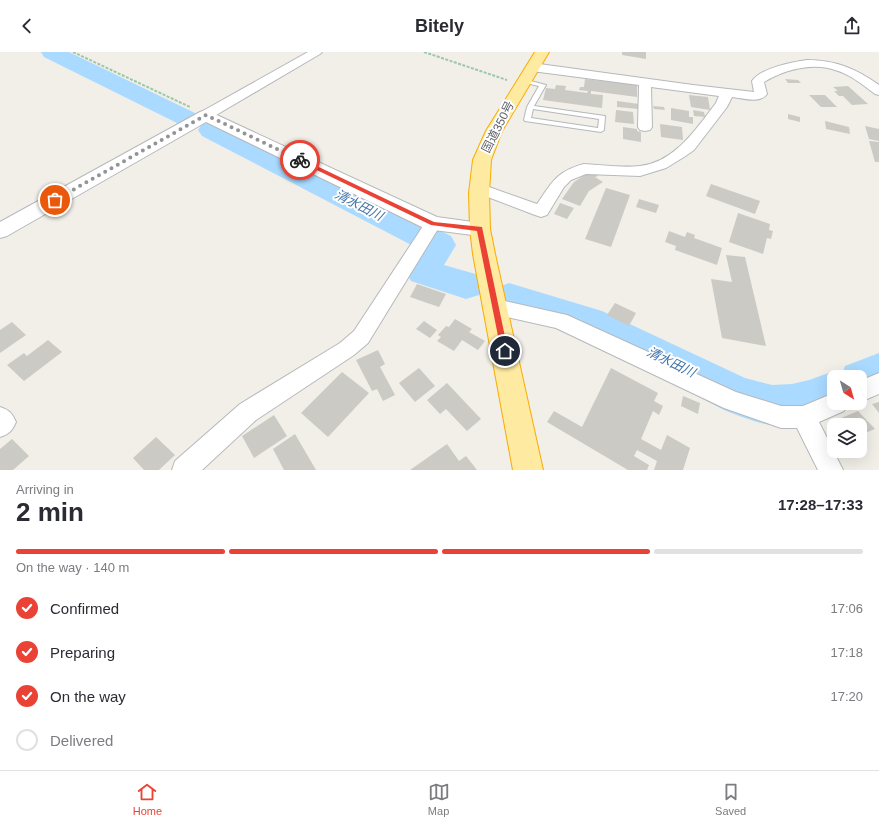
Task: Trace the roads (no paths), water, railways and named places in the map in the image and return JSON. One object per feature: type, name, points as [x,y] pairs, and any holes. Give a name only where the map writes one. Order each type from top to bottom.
[{"type":"highway","name":"国道350号","points":[[528,470],[480,229],[479,193],[482,160],[494,131],[530,71]]},
{"type":"street","points":[[0,231],[316,52]]},
{"type":"street","points":[[530,71],[645,83],[726,94],[759,96],[761,94],[758,81],[764,77],[790,67],[807,64],[824,64],[839,67],[862,79],[879,91]]},
{"type":"street","points":[[645,83],[645,127]]},
{"type":"street","points":[[479,193],[488,192],[541,211],[558,184],[566,176],[584,168],[640,171],[661,165],[689,147],[722,104],[726,94]]},
{"type":"street","points":[[206,115],[427,233],[480,229]]},
{"type":"street","points":[[184,470],[248,412],[347,349],[362,337],[427,233]]},
{"type":"street","points":[[496,307],[560,321],[732,400],[781,417],[804,417],[827,407]]},
{"type":"street","points":[[867,389],[879,383]]},
{"type":"street","points":[[804,417],[831,470]]},
{"type":"street","points":[[0,418],[4,422],[0,426]]},
{"type":"lane","points":[[530,71],[542,85],[530,106],[527,120],[601,130],[603,117],[530,106]]},
{"type":"waterway","name":"清水田川","points":[[52,52],[186,118]]},
{"type":"waterway","name":"清水田川","points":[[211,130],[439,245],[423,272],[466,285]]},
{"type":"waterway","name":"清水田川","points":[[509,298],[589,322],[739,396],[772,405],[792,404],[809,400],[827,393]]},
{"type":"waterway","name":"清水田川","points":[[867,376],[879,371]]}]
